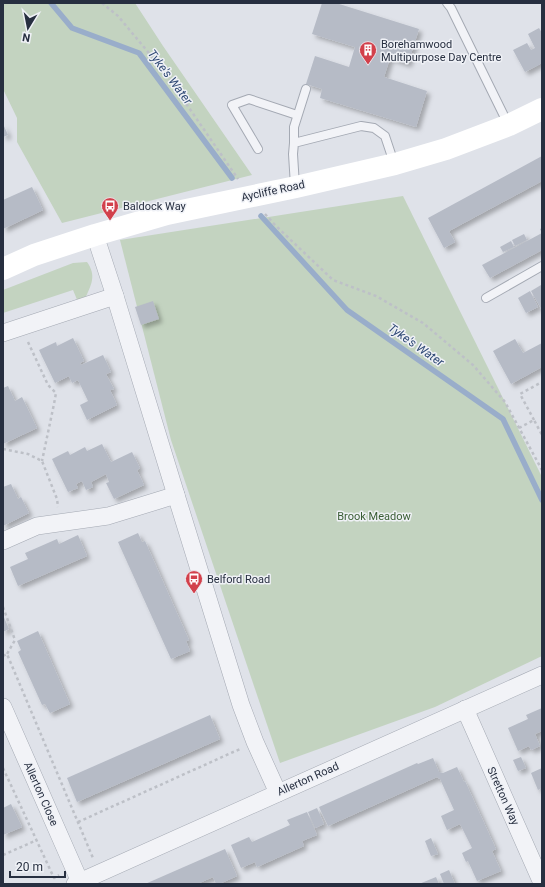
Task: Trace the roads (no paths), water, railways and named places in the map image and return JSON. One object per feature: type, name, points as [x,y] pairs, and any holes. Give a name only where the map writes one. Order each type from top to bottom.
[{"type":"street","name":"Aycliffe Road","points":[[3,268],[34,255],[94,235],[167,214],[296,187],[394,164],[446,149],[508,125],[542,109]]},
{"type":"street","points":[[94,235],[115,296],[241,705],[255,742],[278,793]]},
{"type":"street","points":[[3,333],[115,296]]},
{"type":"street","points":[[3,541],[37,526],[108,516],[176,495]]},
{"type":"street","name":"Allerton Road","points":[[77,883],[542,675]]},
{"type":"street","name":"Allerton Close","points":[[3,707],[77,883]]},
{"type":"street","name":"Stretton Way","points":[[464,709],[542,883]]},
{"type":"lane","points":[[447,3],[451,8],[508,125]]},
{"type":"lane","points":[[296,187],[293,154],[294,127],[306,89]]},
{"type":"lane","points":[[258,149],[232,105],[249,99],[297,115]]},
{"type":"lane","points":[[294,143],[361,126],[374,128],[385,136],[394,164]]},
{"type":"lane","points":[[486,298],[542,266]]},
{"type":"waterway","name":"Tyke's Water","points":[[51,3],[72,28],[139,53],[232,178]]},
{"type":"waterway","name":"Tyke's Water","points":[[261,216],[347,310],[503,419],[542,500]]},
{"type":"place","name":"Borehamwood Multipurpose Day Centre","points":[[368,65]]},
{"type":"place","name":"Baldock Way","points":[[110,221]]},
{"type":"place","name":"Belford Road","points":[[194,594]]},
{"type":"park label","name":"Brook Meadow","points":[[374,516]]}]
